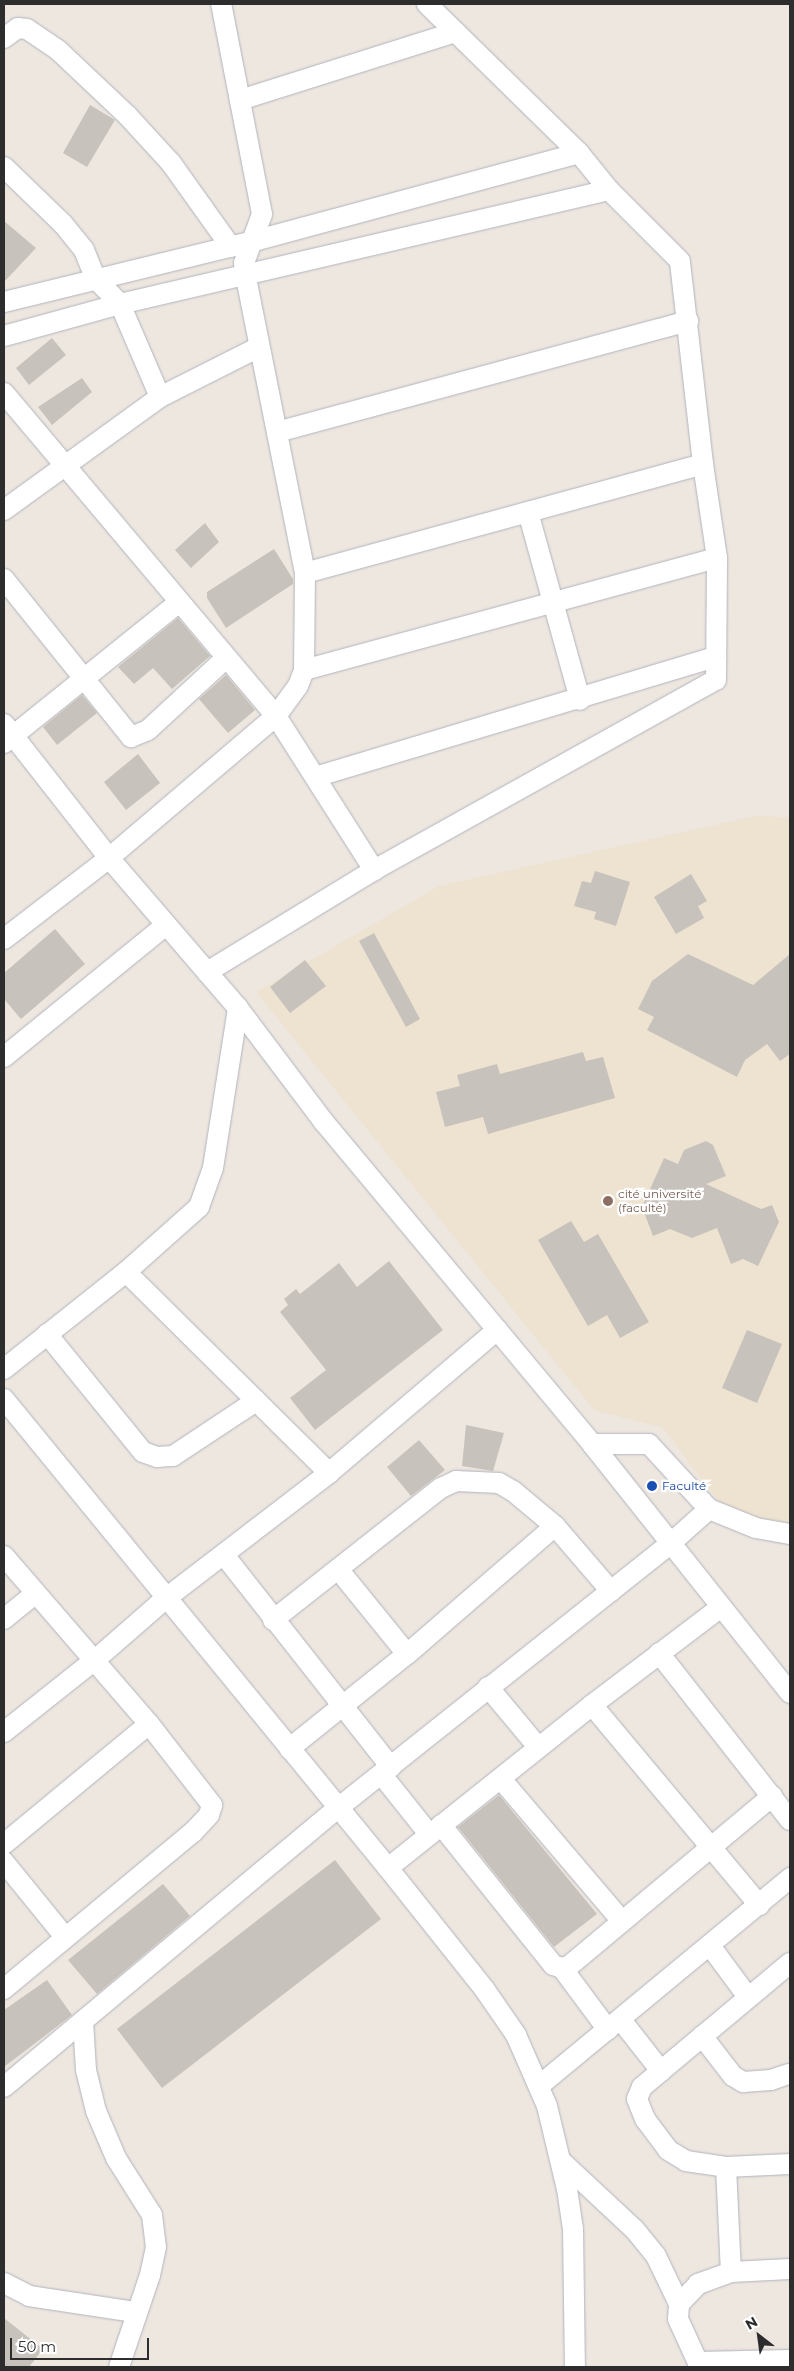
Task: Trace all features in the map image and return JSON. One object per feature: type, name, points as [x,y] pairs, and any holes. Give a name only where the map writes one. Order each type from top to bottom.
[{"type":"street","points":[[4,939],[108,858],[276,716],[298,686],[304,670],[305,573],[259,348],[244,263],[250,242],[262,214],[221,4]]},
{"type":"street","points":[[207,972],[374,870],[716,680],[717,558],[703,464],[680,261],[609,190],[579,153],[427,4]]},
{"type":"street","points":[[4,38],[18,28],[27,29],[58,50],[127,115],[171,163],[231,247]]},
{"type":"street","points":[[240,100],[456,32]]},
{"type":"street","points":[[4,302],[231,247],[579,153]]},
{"type":"street","points":[[4,167],[68,230],[84,250],[96,279],[120,304],[160,397]]},
{"type":"street","points":[[4,336],[120,304],[246,277],[609,190]]},
{"type":"street","points":[[277,432],[688,321]]},
{"type":"street","points":[[4,510],[62,464],[160,397],[259,348]]},
{"type":"street","points":[[4,393],[178,603],[276,716],[374,870]]},
{"type":"street","points":[[305,573],[703,464]]},
{"type":"street","points":[[528,512],[580,700]]},
{"type":"street","points":[[304,670],[717,558]]},
{"type":"street","points":[[4,579],[126,733],[137,737],[226,658]]},
{"type":"street","points":[[178,603],[84,678],[7,734],[108,858],[238,1008],[324,1122],[592,1444],[720,1608],[790,1693]]},
{"type":"street","points":[[315,777],[580,700],[716,657]]},
{"type":"street","points":[[4,1057],[166,926]]},
{"type":"street","points":[[4,1369],[126,1272],[189,1218],[199,1207],[208,1189],[238,1008]]},
{"type":"street","points":[[126,1272],[329,1473]]},
{"type":"street","points":[[4,1732],[95,1660],[166,1599],[329,1473],[497,1330]]},
{"type":"street","points":[[47,1334],[143,1452],[157,1457],[173,1456],[256,1401]]},
{"type":"street","points":[[4,1399],[388,1868],[485,1990],[516,2035],[540,2085],[562,2161],[573,2229],[575,2367]]},
{"type":"street","points":[[592,1444],[649,1444],[709,1509],[756,1528],[790,1534]]},
{"type":"street","points":[[273,1620],[441,1488],[456,1481],[499,1483],[513,1491],[554,1526],[610,1591]]},
{"type":"street","points":[[4,2087],[338,1808],[488,1687],[671,1544],[709,1509]]},
{"type":"street","points":[[289,1749],[407,1654],[554,1526]]},
{"type":"street","points":[[224,1555],[341,1708],[386,1771],[435,1830],[553,1965],[562,1968],[614,2025],[661,2070]]},
{"type":"street","points":[[4,1556],[35,1594],[150,1724],[208,1797],[211,1810],[193,1832],[4,1989]]},
{"type":"street","points":[[338,1569],[407,1654]]},
{"type":"street","points":[[4,1619],[35,1594]]},
{"type":"street","points":[[388,1868],[592,1704],[720,1608]]},
{"type":"street","points":[[659,1653],[790,1820]]},
{"type":"street","points":[[488,1687],[538,1747]]},
{"type":"street","points":[[592,1704],[759,1905]]},
{"type":"street","points":[[4,1844],[150,1724]]},
{"type":"street","points":[[501,1779],[622,1921]]},
{"type":"street","points":[[562,1968],[569,1966],[772,1796]]},
{"type":"street","points":[[4,1862],[65,1937]]},
{"type":"street","points":[[540,2085],[711,1947],[790,1878]]},
{"type":"street","points":[[711,1947],[748,1997]]},
{"type":"street","points":[[790,1963],[661,2070],[640,2091],[639,2108],[668,2150],[686,2161],[726,2167],[790,2164]]},
{"type":"street","points":[[83,2022],[86,2070],[96,2111],[116,2158],[152,2215],[156,2247],[150,2275],[118,2367]]},
{"type":"street","points":[[702,2036],[733,2076],[743,2082],[772,2080],[789,2073]]},
{"type":"street","points":[[562,2161],[635,2230],[656,2256],[680,2304],[678,2319],[699,2365],[790,2360]]},
{"type":"street","points":[[726,2167],[731,2272]]},
{"type":"street","points":[[680,2304],[698,2284],[731,2272],[790,2269]]},
{"type":"street","points":[[4,2283],[29,2296],[136,2312]]},
{"type":"shaded area","name":"cité université (faculté)","points":[[755,816],[790,817],[790,1524],[731,1518],[663,1428],[594,1410],[256,992],[439,886]]},
{"type":"building","points":[[90,105],[115,120],[87,167],[63,153]]},
{"type":"building","points":[[4,221],[36,248],[4,282]]},
{"type":"building","points":[[52,338],[66,355],[29,385],[16,368]]},
{"type":"building","points":[[82,378],[92,392],[52,425],[38,407]]},
{"type":"building","points":[[205,523],[219,542],[191,568],[175,550]]},
{"type":"building","points":[[274,549],[293,579],[293,584],[226,628],[207,598],[207,592]]},
{"type":"building","points":[[178,618],[210,656],[172,689],[153,668],[134,684],[118,667]]},
{"type":"building","points":[[226,675],[255,710],[228,733],[199,699]]},
{"type":"building","points":[[82,695],[97,713],[57,745],[43,727]]},
{"type":"building","points":[[138,754],[160,783],[126,810],[104,782]]},
{"type":"building","points":[[595,871],[630,882],[616,926],[594,919],[596,912],[574,906],[582,881],[591,883]]},
{"type":"building","points":[[691,874],[707,901],[698,906],[704,918],[676,934],[654,897]]},
{"type":"building","points":[[55,929],[85,964],[21,1019],[4,999],[4,973]]},
{"type":"building","points":[[374,933],[420,1019],[406,1027],[359,941]]},
{"type":"building","points":[[688,954],[753,985],[790,954],[790,1054],[780,1061],[767,1044],[745,1060],[737,1077],[647,1030],[654,1017],[638,1009],[652,981]]},
{"type":"building","points":[[305,960],[326,986],[290,1013],[270,987]]},
{"type":"building","points":[[583,1052],[586,1061],[603,1057],[615,1098],[488,1134],[483,1117],[445,1127],[436,1092],[460,1086],[457,1075],[497,1064],[500,1074]]},
{"type":"building","points":[[706,1141],[713,1145],[726,1176],[706,1184],[761,1209],[772,1205],[779,1222],[758,1266],[743,1259],[731,1264],[717,1228],[692,1238],[670,1229],[653,1236],[642,1207],[664,1158],[678,1164],[684,1150]]},
{"type":"building","points":[[571,1221],[584,1242],[598,1234],[649,1322],[620,1338],[607,1315],[588,1326],[538,1240]]},
{"type":"building","points":[[389,1261],[443,1330],[315,1430],[290,1398],[326,1370],[280,1312],[288,1305],[284,1299],[296,1289],[300,1294],[339,1263],[357,1287]]},
{"type":"building","points":[[747,1330],[782,1344],[757,1403],[722,1388]]},
{"type":"building","points":[[466,1425],[504,1433],[493,1471],[462,1466]]},
{"type":"building","points":[[419,1440],[445,1470],[411,1496],[387,1467]]},
{"type":"building","points":[[499,1795],[597,1914],[554,1947],[458,1827]]},
{"type":"building","points":[[335,1860],[381,1919],[162,2088],[117,2029]]},
{"type":"building","points":[[163,1884],[190,1916],[97,1994],[68,1960]]},
{"type":"building","points":[[47,1980],[72,2015],[4,2067],[4,2010]]},
{"type":"building","points":[[4,2318],[43,2349],[29,2367],[4,2367]]},
{"type":"place","name":"cité université (faculté)","points":[[608,1201]]},
{"type":"place","name":"Faculté","points":[[652,1486]]}]
